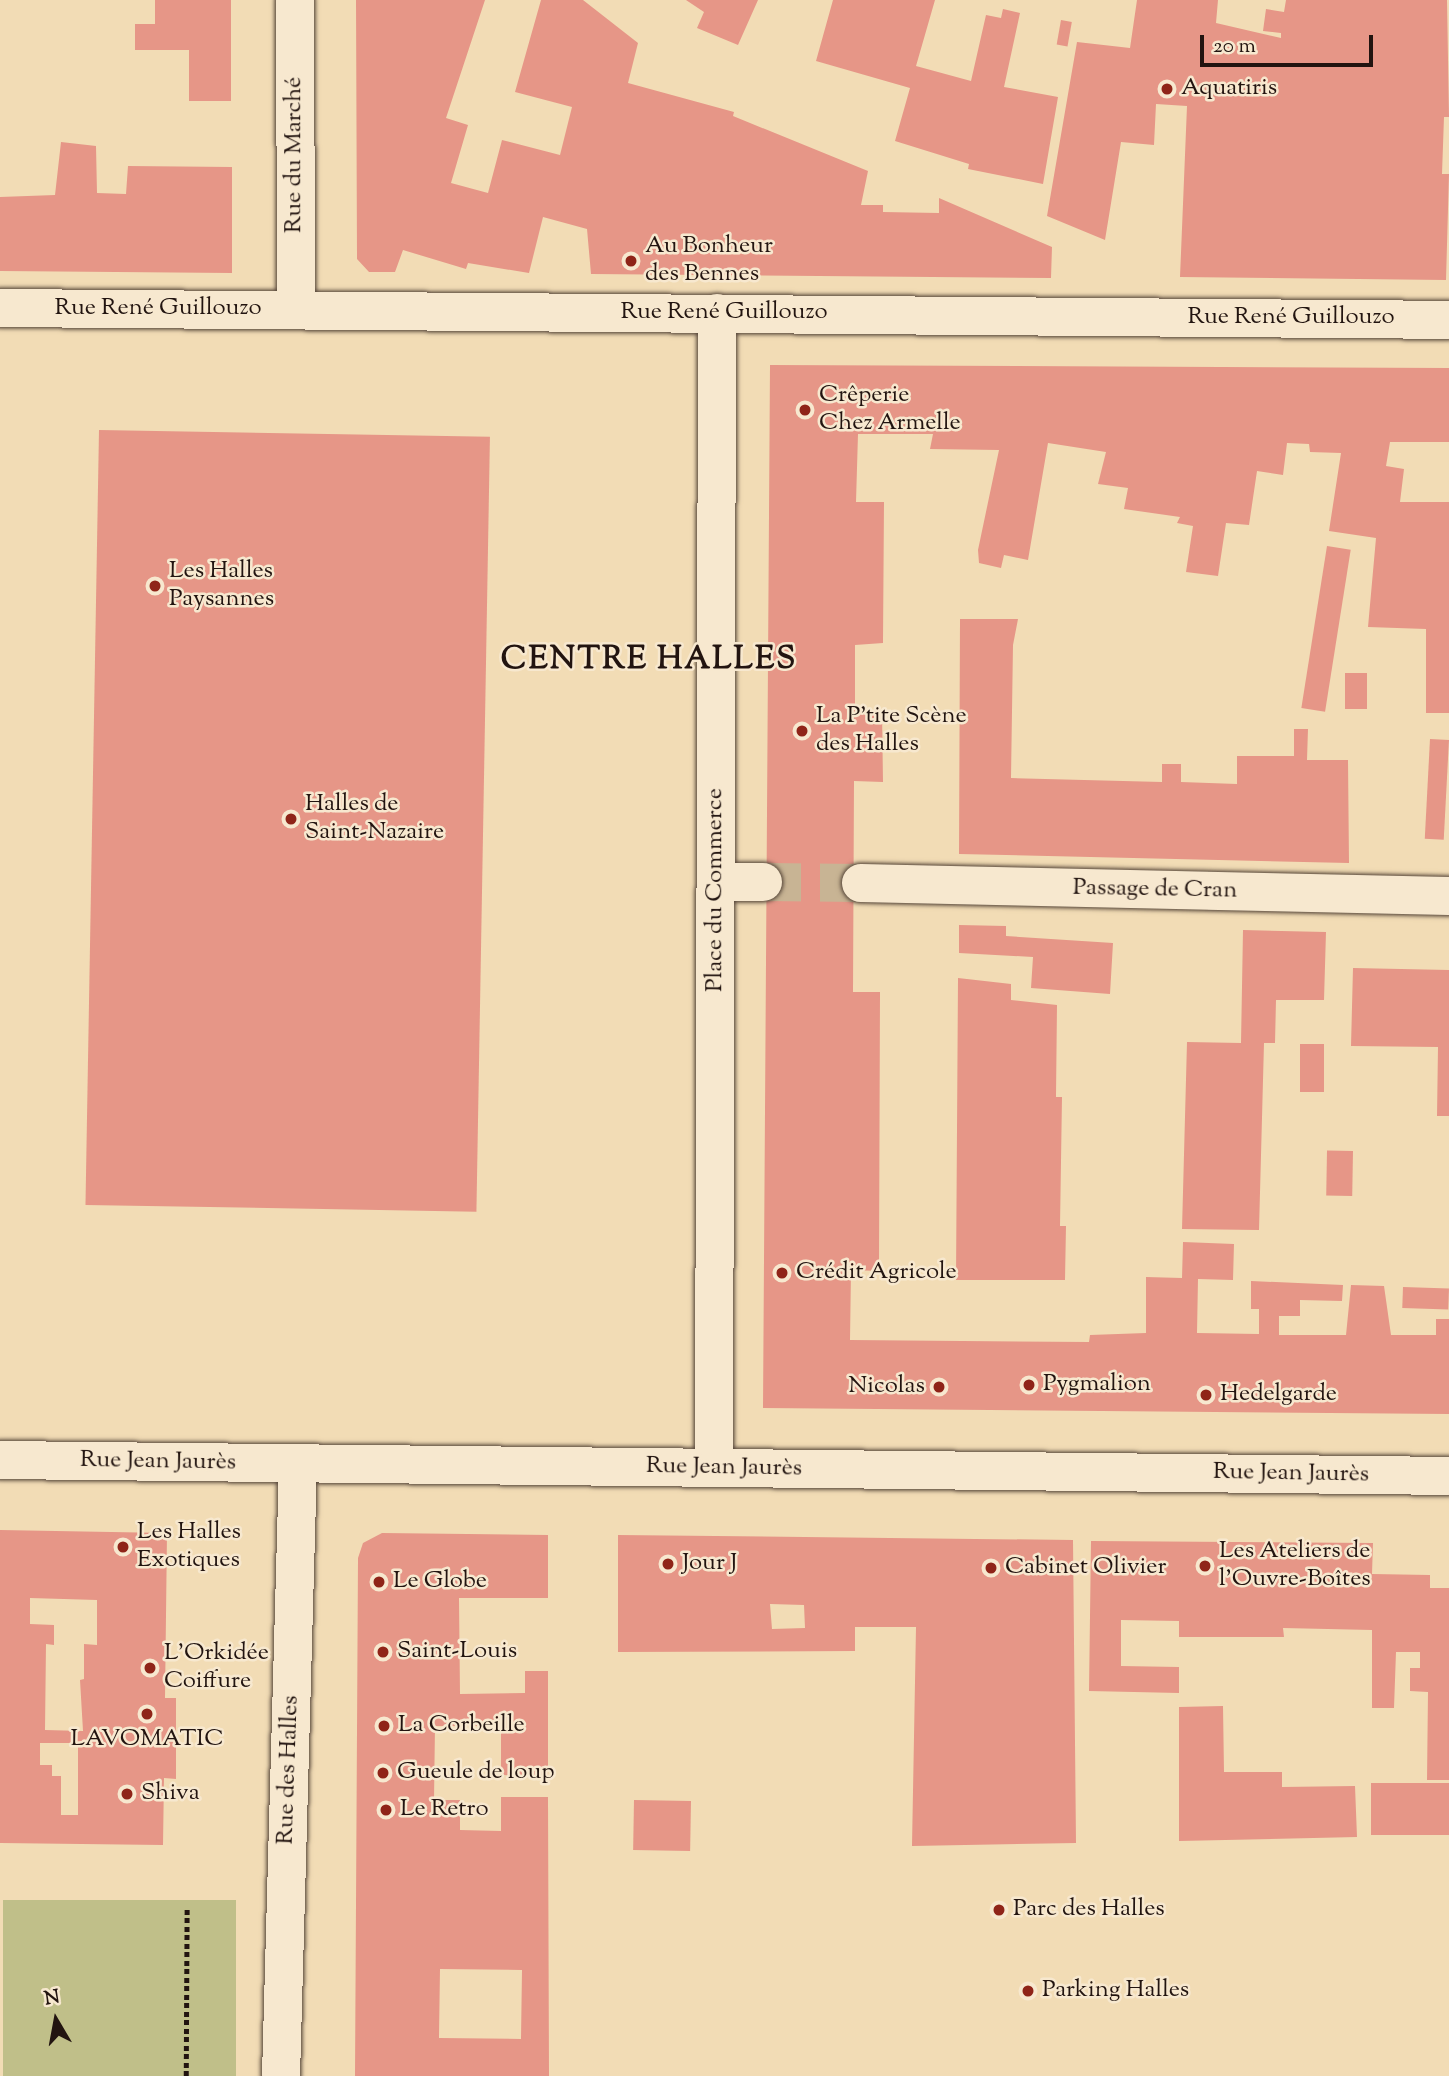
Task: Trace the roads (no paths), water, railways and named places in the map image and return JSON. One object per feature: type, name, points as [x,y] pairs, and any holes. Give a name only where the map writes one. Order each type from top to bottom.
[{"type":"street","name":"Rue du Marché","points":[[295,0],[296,309]]},
{"type":"street","name":"Rue René Guillouzo","points":[[0,308],[1449,320]]},
{"type":"street","name":"Place du Commerce","points":[[714,1468],[717,313]]},
{"type":"street","points":[[716,882],[763,882]]},
{"type":"street","name":"Passage de Cran","points":[[861,883],[1449,896]]},
{"type":"street","name":"Rue Jean Jaurès","points":[[0,1460],[1449,1476]]},
{"type":"street","name":"Rue des Halles","points":[[281,2076],[298,1463]]},
{"type":"tunnel","points":[[763,882],[861,883]]},
{"type":"place","name":"Aquatiris","points":[[1167,89]]},
{"type":"place","name":"Au Bonheur des Bennes","points":[[631,261]]},
{"type":"place","name":"Crêperie Chez Armelle","points":[[805,410]]},
{"type":"place","name":"Les Halles Paysannes","points":[[155,586]]},
{"type":"place","name":"La P'tite Scène des Halles","points":[[802,731]]},
{"type":"place","name":"Halles de Saint-Nazaire","points":[[291,819]]},
{"type":"place","name":"Crédit Agricole","points":[[782,1273]]},
{"type":"place","name":"Pygmalion","points":[[1029,1385]]},
{"type":"place","name":"Nicolas","points":[[939,1387]]},
{"type":"place","name":"Hedelgarde","points":[[1206,1395]]},
{"type":"place","name":"Les Halles Exotiques","points":[[123,1547]]},
{"type":"place","name":"Jour J","points":[[668,1564]]},
{"type":"place","name":"Les Ateliers de l'Ouvre-Boîtes","points":[[1205,1566]]},
{"type":"place","name":"Cabinet Olivier","points":[[991,1568]]},
{"type":"place","name":"Le Globe","points":[[379,1582]]},
{"type":"place","name":"Saint-Louis","points":[[383,1652]]},
{"type":"place","name":"L'Orkidée Coiffure","points":[[150,1668]]},
{"type":"place","name":"LAVOMATIC","points":[[147,1714]]},
{"type":"place","name":"La Corbeille","points":[[384,1726]]},
{"type":"place","name":"Gueule de loup","points":[[383,1773]]},
{"type":"place","name":"Shiva","points":[[127,1794]]},
{"type":"place","name":"Le Retro","points":[[386,1810]]},
{"type":"place","name":"Parc des Halles","points":[[999,1910]]},
{"type":"place","name":"Parking Halles","points":[[1028,1991]]},
{"type":"district","name":"CENTRE HALLES","points":[[649,660]]}]
